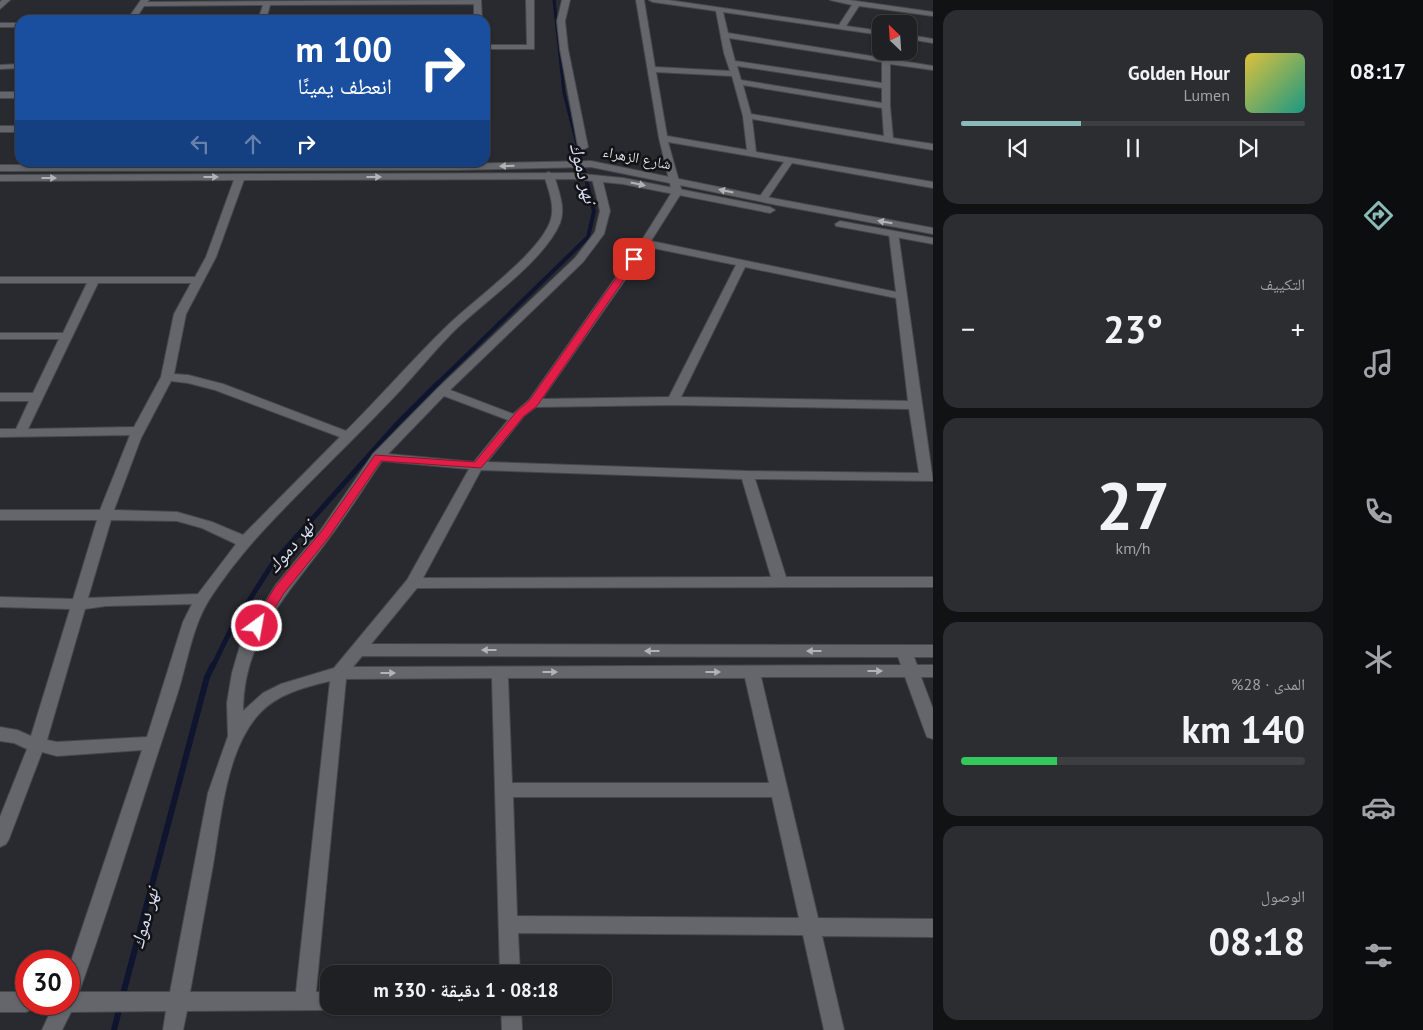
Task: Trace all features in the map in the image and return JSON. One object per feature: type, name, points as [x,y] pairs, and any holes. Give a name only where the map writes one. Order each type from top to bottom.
[{"type":"street","points":[[0,7],[6,0]]},
{"type":"street","points":[[490,47],[531,47],[530,0]]},
{"type":"street","points":[[566,0],[561,21],[564,49],[583,147]]},
{"type":"street","points":[[305,1001],[339,673],[413,583],[478,466],[516,419],[533,404],[645,243],[674,186],[663,138],[640,0]]},
{"type":"street","points":[[653,0],[872,32]]},
{"type":"street","points":[[834,0],[933,14]]},
{"type":"street","points":[[134,15],[143,2],[477,1],[478,15]]},
{"type":"street","points":[[263,15],[267,3]]},
{"type":"street","points":[[841,28],[853,11],[856,3]]},
{"type":"street","points":[[719,10],[724,35],[747,116],[752,153]]},
{"type":"street","points":[[0,25],[15,25]]},
{"type":"street","points":[[724,35],[872,58]]},
{"type":"street","points":[[918,39],[933,41]]},
{"type":"street","points":[[889,140],[886,106],[886,60],[933,68]]},
{"type":"street","points":[[732,63],[886,86]]},
{"type":"street","points":[[0,66],[15,66]]},
{"type":"street","points":[[651,69],[737,78],[886,106]]},
{"type":"street","points":[[0,95],[15,95]]},
{"type":"street","points":[[747,116],[933,147]]},
{"type":"street","points":[[0,129],[15,129]]},
{"type":"street","points":[[663,138],[933,185]]},
{"type":"street","points":[[763,199],[790,160]]},
{"type":"street","name":"شارع الزهراء","points":[[0,178],[240,177],[554,172],[591,164],[674,186],[933,241]]},
{"type":"street","name":"شارع الزهراء","points":[[490,165],[674,186],[763,199],[933,231]]},
{"type":"street","name":"شارع الزهراء","points":[[0,168],[15,167]]},
{"type":"street","points":[[70,178],[76,174],[78,167]]},
{"type":"street","name":"شارع الزهراء","points":[[78,167],[98,167]]},
{"type":"street","points":[[94,178],[94,172],[98,167]]},
{"type":"street","points":[[80,963],[172,687],[191,622],[202,599],[245,542],[390,394],[450,329],[524,263],[549,234],[556,220],[558,207],[554,172]]},
{"type":"street","points":[[0,839],[37,745],[106,514],[138,431],[166,377],[180,314],[211,257],[240,177]]},
{"type":"street","points":[[235,735],[235,703],[240,674],[249,642],[280,590],[325,534],[378,457],[442,392],[567,274],[588,248],[600,232],[605,212],[593,177]]},
{"type":"street","points":[[378,457],[478,466],[747,475],[929,477],[914,405],[894,234]]},
{"type":"street","points":[[645,243],[901,296]]},
{"type":"street","points":[[673,401],[742,263]]},
{"type":"street","points":[[0,280],[200,280]]},
{"type":"street","points":[[20,433],[94,280]]},
{"type":"street","points":[[0,336],[66,336]]},
{"type":"street","points":[[166,377],[188,379],[219,388],[348,436]]},
{"type":"street","points":[[442,392],[516,419]]},
{"type":"street","points":[[0,397],[37,397]]},
{"type":"street","points":[[533,404],[673,401],[914,405]]},
{"type":"street","points":[[0,433],[138,431]]},
{"type":"street","points":[[747,475],[780,582]]},
{"type":"street","points":[[0,515],[106,514],[158,515],[187,518],[212,526],[245,542]]},
{"type":"street","points":[[413,583],[933,582]]},
{"type":"street","points":[[0,602],[80,604],[106,601],[202,599]]},
{"type":"street","points":[[359,650],[933,650]]},
{"type":"street","points":[[904,651],[933,732]]},
{"type":"street","points":[[173,1030],[217,793],[235,735],[253,708],[265,699],[298,683],[339,673],[933,671]]},
{"type":"street","points":[[752,672],[834,1030]]},
{"type":"street","points":[[500,673],[510,965]]},
{"type":"street","points":[[0,734],[57,749],[153,743]]},
{"type":"street","points":[[504,790],[779,790]]},
{"type":"street","points":[[508,924],[933,928]]},
{"type":"street","points":[[80,1002],[320,1001]]},
{"type":"street","points":[[0,1002],[15,1002]]},
{"type":"street","points":[[52,1030],[59,1015]]},
{"type":"street","points":[[511,1015],[512,1030]]},
{"type":"waterway","name":"نهر دموك","points":[[554,0],[564,93],[583,168]]},
{"type":"waterway","name":"نهر دموك","points":[[436,385],[588,237],[594,211],[583,167]]},
{"type":"waterway","name":"نهر دموك","points":[[213,666],[232,627],[273,563],[397,424],[436,385]]},
{"type":"waterway","name":"نهر دموك","points":[[122,998],[207,677],[213,665]]},
{"type":"waterway","name":"نهر دموك","points":[[114,1030],[120,1006]]},
{"type":"route","points":[[257,626],[280,590],[325,534],[378,457],[478,466],[503,437],[520,413],[533,404],[634,259]]}]
